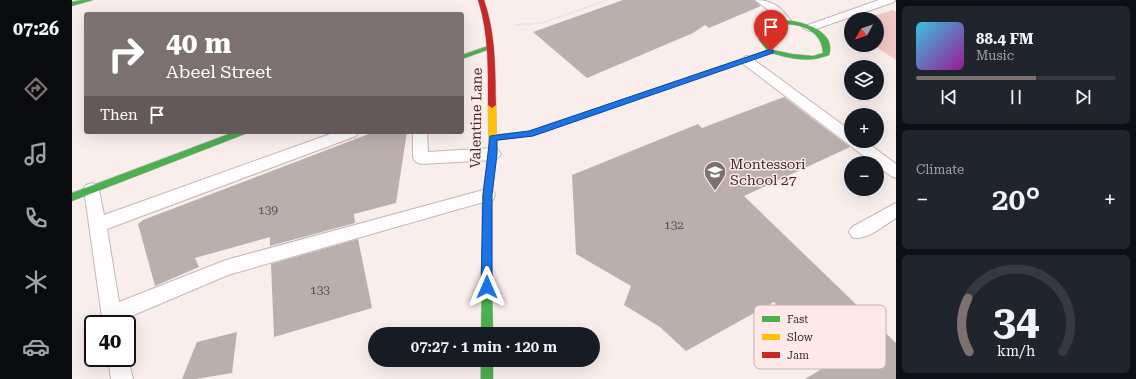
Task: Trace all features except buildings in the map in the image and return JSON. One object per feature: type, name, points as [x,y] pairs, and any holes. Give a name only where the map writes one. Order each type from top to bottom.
[{"type":"street","points":[[72,4],[90,0]]},
{"type":"street","name":"Valentine Lane","points":[[481,0],[487,15],[491,47],[493,138],[493,154],[487,195],[486,327]]},
{"type":"street","points":[[493,138],[530,134],[771,51],[804,59],[820,58],[827,54],[829,47],[826,40],[820,33],[809,28],[786,22],[772,24],[763,30],[762,40],[771,51]]},
{"type":"street","points":[[464,56],[491,47]]},
{"type":"street","points":[[72,197],[237,134]]},
{"type":"street","points":[[487,367],[487,379]]},
{"type":"lane","points":[[760,0],[775,10],[786,22]]},
{"type":"lane","points":[[809,28],[890,0]]},
{"type":"lane","points":[[746,60],[844,133]]},
{"type":"lane","points":[[98,225],[346,134]]},
{"type":"lane","points":[[420,134],[421,158],[493,154]]},
{"type":"lane","points":[[864,148],[896,172]]},
{"type":"lane","points":[[92,189],[111,315]]},
{"type":"lane","points":[[123,315],[226,268],[487,195]]},
{"type":"lane","points":[[858,232],[896,210]]},
{"type":"lane","points":[[120,367],[122,379]]},
{"type":"path","points":[[515,25],[542,23],[608,0]]},
{"type":"shaded area","points":[[893,10],[896,12],[896,60],[884,52],[884,13]]},
{"type":"traffic: fast","points":[[72,4],[90,0]]},
{"type":"traffic: fast","points":[[493,138],[530,134],[771,51],[792,57],[813,58],[827,54],[827,46],[824,40],[813,29],[799,23],[784,22],[778,23],[763,30],[762,40],[771,51]]},
{"type":"traffic: fast","points":[[464,56],[491,47]]},
{"type":"traffic: fast","points":[[72,197],[237,134]]},
{"type":"traffic: fast","points":[[487,283],[487,327]]},
{"type":"traffic: fast","points":[[487,367],[487,379]]},
{"type":"traffic: slow","points":[[487,283],[487,195],[493,154],[492,105]]},
{"type":"traffic: jam","points":[[481,0],[490,38],[492,105]]},
{"type":"place","name":"Montessori School 27","points":[[715,192]]},
{"type":"route","points":[[487,287],[487,195],[493,154],[493,138],[530,134],[771,51]]}]
